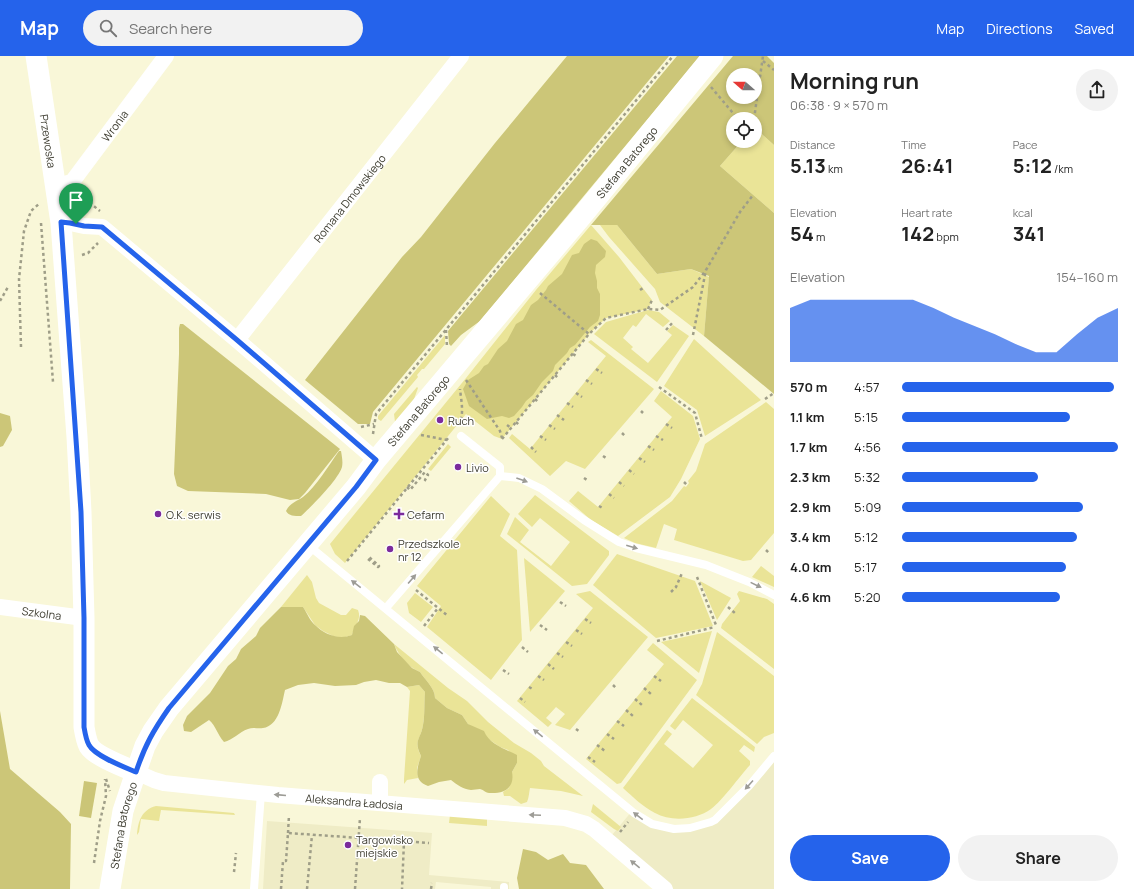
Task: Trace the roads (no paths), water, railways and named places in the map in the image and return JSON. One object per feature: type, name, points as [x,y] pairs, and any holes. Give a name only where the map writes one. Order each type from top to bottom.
[{"type":"street","name":"Przewoska","points":[[36,56],[61,222],[77,437],[84,618],[84,727],[86,738],[90,747],[111,762],[136,772]]},
{"type":"street","name":"Wronia","points":[[55,186],[72,182],[166,56]]},
{"type":"street","name":"Romana Dmowskiego","points":[[237,340],[461,56]]},
{"type":"street","name":"Stefana Batorego","points":[[110,889],[123,811],[145,746],[153,731],[169,708],[308,545],[356,487],[376,460],[581,217],[713,56]]},
{"type":"street","points":[[61,222],[102,227],[237,340],[376,460]]},
{"type":"street","name":"Szkolna","points":[[0,607],[84,618]]},
{"type":"street","name":"Aleksandra Ładosia","points":[[136,772],[161,782],[261,793],[557,816],[586,824],[594,829],[665,889]]},
{"type":"street","points":[[380,782],[380,803]]},
{"type":"lane","points":[[386,608],[500,476],[500,467],[461,436]]},
{"type":"lane","points":[[500,476],[519,478],[542,488],[584,520],[619,542],[636,548],[706,565],[749,582],[774,595]]},
{"type":"lane","points":[[308,545],[634,812],[652,824],[674,829],[690,828],[700,827],[715,820],[749,786],[774,756]]},
{"type":"lane","points":[[254,889],[261,793]]},
{"type":"place","name":"Ruch","points":[[440,420]]},
{"type":"place","name":"Livio","points":[[458,467]]},
{"type":"place","name":"O.K. serwis","points":[[158,514]]},
{"type":"place","name":"Cefarm","points":[[399,514]]},
{"type":"place","name":"Przedszkole nr 12","points":[[390,549]]},
{"type":"place","name":"Targowisko miejskie","points":[[348,845]]}]
